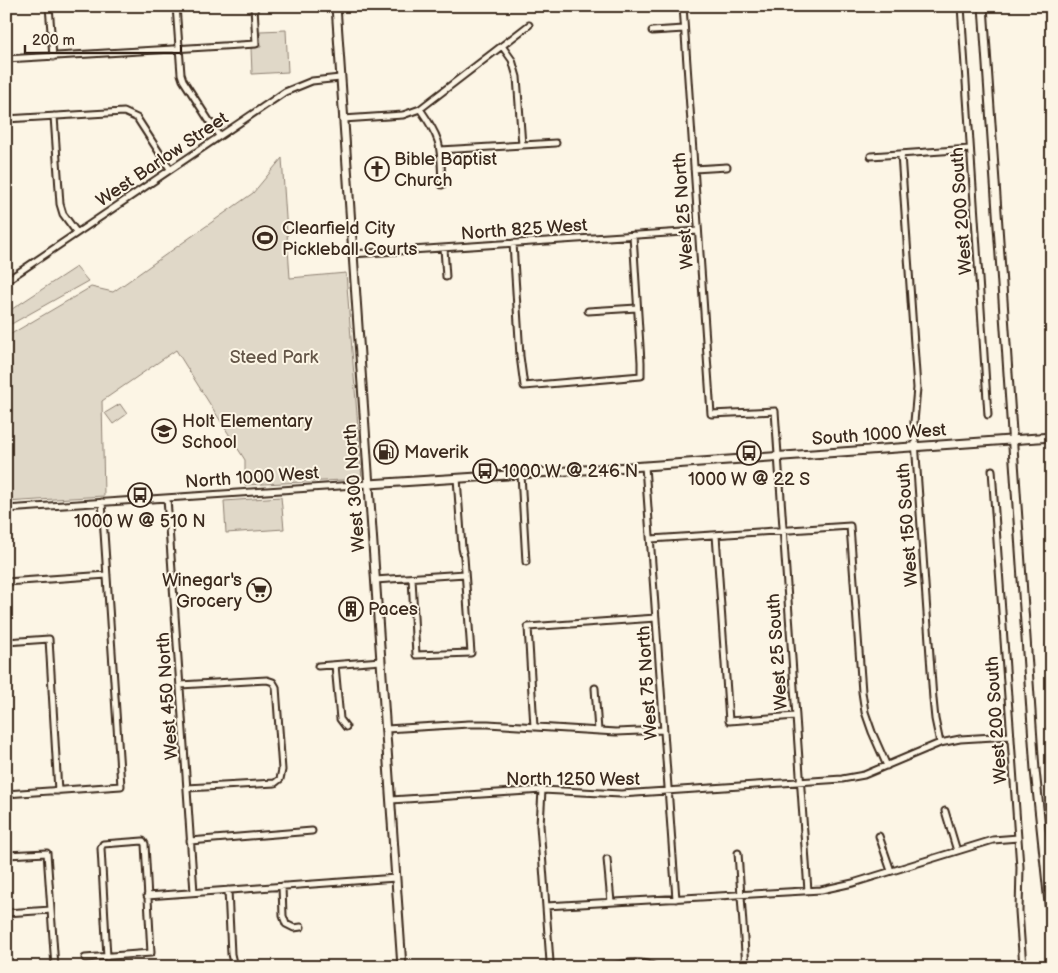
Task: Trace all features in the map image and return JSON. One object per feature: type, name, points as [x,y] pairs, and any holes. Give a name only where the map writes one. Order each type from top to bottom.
[{"type":"main road","name":"West 300 North","points":[[336,6],[402,967]]},
{"type":"main road","points":[[983,6],[1035,770],[1052,932]]},
{"type":"main road","name":"South 1000 West","points":[[709,461],[1052,437]]},
{"type":"main road","name":"North 1000 West","points":[[369,484],[709,461]]},
{"type":"street","points":[[49,6],[53,57]]},
{"type":"street","points":[[176,6],[181,74],[219,136]]},
{"type":"street","points":[[6,59],[256,44],[254,6]]},
{"type":"street","name":"West 25 North","points":[[683,6],[711,414],[775,411]]},
{"type":"street","name":"West 200 South","points":[[961,6],[988,415]]},
{"type":"street","points":[[343,118],[402,115],[420,110],[529,24]]},
{"type":"street","points":[[652,31],[684,29]]},
{"type":"street","points":[[502,46],[512,60],[517,77],[522,145]]},
{"type":"street","name":"West Barlow Street","points":[[6,281],[285,92],[312,81],[340,78]]},
{"type":"street","points":[[420,110],[438,140],[442,185]]},
{"type":"street","points":[[6,119],[124,112],[137,118],[170,169]]},
{"type":"street","points":[[54,116],[60,204],[63,214],[77,233]]},
{"type":"street","points":[[440,150],[556,143]]},
{"type":"street","points":[[871,156],[970,149]]},
{"type":"street","name":"West 150 South","points":[[901,154],[917,388],[914,422],[933,699],[940,743]]},
{"type":"street","points":[[694,169],[727,167]]},
{"type":"street","name":"North 825 West","points":[[352,254],[698,231]]},
{"type":"street","points":[[512,243],[524,386],[641,376],[633,235]]},
{"type":"street","points":[[444,248],[446,277]]},
{"type":"street","points":[[588,312],[638,308]]},
{"type":"street","name":"West 25 South","points":[[775,411],[808,890]]},
{"type":"street","name":"West 75 North","points":[[645,466],[676,899]]},
{"type":"street","name":"West 200 South","points":[[992,470],[1020,867],[1019,911],[1023,967]]},
{"type":"street","points":[[521,474],[526,562]]},
{"type":"street","points":[[412,578],[416,655],[471,652],[457,478]]},
{"type":"street","name":"North 1000 West","points":[[6,509],[369,484]]},
{"type":"street","name":"West 450 North","points":[[167,498],[194,892]]},
{"type":"street","points":[[6,794],[121,786],[102,502]]},
{"type":"street","points":[[651,540],[850,526],[862,692],[868,718],[887,766]]},
{"type":"street","points":[[716,535],[729,721],[796,716]]},
{"type":"street","points":[[375,580],[465,574]]},
{"type":"street","points":[[6,582],[107,575]]},
{"type":"street","points":[[534,727],[528,627],[656,618]]},
{"type":"street","points":[[6,642],[49,639],[58,791]]},
{"type":"street","points":[[318,666],[381,661]]},
{"type":"street","points":[[335,665],[340,719],[346,727]]},
{"type":"street","points":[[180,685],[267,680],[272,682],[276,687],[282,770],[280,779],[275,783],[187,788]]},
{"type":"street","points":[[596,688],[598,731]]},
{"type":"street","points":[[386,730],[488,724],[598,731],[664,730]]},
{"type":"street","name":"North 1250 West","points":[[390,800],[542,790],[621,794],[842,779],[864,775],[940,743],[960,739],[1011,736]]},
{"type":"street","points":[[542,790],[540,825],[551,967]]},
{"type":"street","points":[[945,811],[957,851]]},
{"type":"street","points":[[190,841],[312,831]]},
{"type":"street","points":[[879,836],[891,871]]},
{"type":"street","points":[[546,906],[838,887],[993,840],[1018,838]]},
{"type":"street","points":[[85,958],[151,953],[145,844],[143,841],[102,844],[107,956]]},
{"type":"street","points":[[6,855],[47,853],[55,967]]},
{"type":"street","points":[[738,853],[746,966],[740,967]]},
{"type":"street","points":[[607,859],[610,902]]},
{"type":"street","points":[[147,896],[396,878]]},
{"type":"street","points":[[282,886],[283,916],[286,924],[294,928],[301,927]]},
{"type":"street","points":[[228,890],[231,954],[234,967]]},
{"type":"street","points":[[6,913],[51,910]]},
{"type":"street","points":[[610,967],[631,962],[646,963],[656,967]]},
{"type":"green space","points":[[286,30],[288,72],[252,74],[251,48],[261,47],[260,31]]},
{"type":"green space","name":"Steed Park","points":[[282,158],[290,278],[346,273],[362,479],[245,485],[245,460],[176,350],[102,401],[104,496],[6,502],[6,337],[91,287],[113,292],[253,193]]},
{"type":"green space","points":[[76,267],[88,281],[6,327],[6,313]]},
{"type":"green space","points":[[120,404],[127,414],[113,424],[105,413]]},
{"type":"green space","points":[[281,497],[284,529],[226,533],[224,501]]},
{"type":"shaded area","points":[[6,352],[12,374],[6,425]]},
{"type":"place","name":"Bible Baptist Church","points":[[377,169]]},
{"type":"place","name":"Clearfield City Pickleball Courts","points":[[265,238]]},
{"type":"place","name":"Holt Elementary School","points":[[164,431]]},
{"type":"place","name":"Maverik","points":[[386,452]]},
{"type":"place","name":"1000 W @ 22 S","points":[[749,453]]},
{"type":"place","name":"1000 W @ 246 N","points":[[485,471]]},
{"type":"place","name":"1000 W @ 510 N","points":[[140,495]]},
{"type":"place","name":"Winegar's Grocery","points":[[259,590]]},
{"type":"place","name":"Paces","points":[[351,609]]}]
